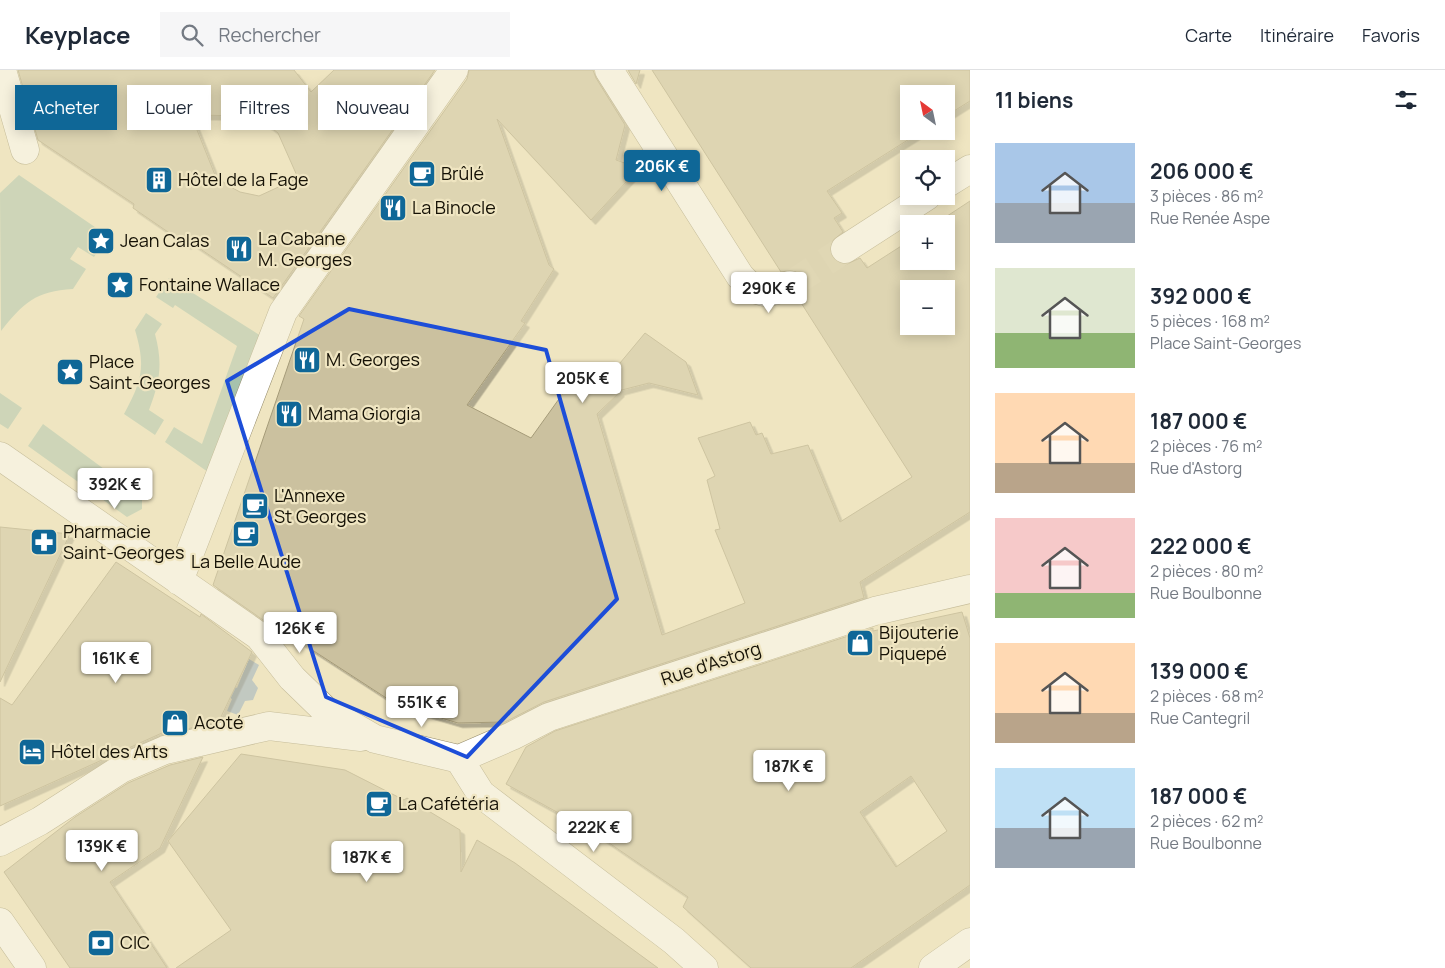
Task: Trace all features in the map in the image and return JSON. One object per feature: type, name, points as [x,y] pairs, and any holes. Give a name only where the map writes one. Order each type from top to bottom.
[{"type":"street","points":[[2,70],[25,150]]},
{"type":"street","points":[[180,581],[283,312],[454,70]]},
{"type":"street","points":[[609,70],[740,276],[750,287],[759,292],[773,293],[790,285]]},
{"type":"street","points":[[955,178],[970,169]]},
{"type":"street","points":[[845,249],[913,205]]},
{"type":"street","points":[[0,456],[259,636],[292,678],[325,710],[375,739]]},
{"type":"street","name":"Rue d'Astorg","points":[[459,759],[512,736],[549,717],[875,611],[970,589]]},
{"type":"street","points":[[268,726],[283,715],[290,697],[292,678]]},
{"type":"street","points":[[0,842],[40,821],[121,769],[165,750],[268,726],[375,739],[459,759],[481,794],[674,941],[704,968]]},
{"type":"street","points":[[0,922],[32,968]]},
{"type":"street","points":[[933,968],[970,942]]},
{"type":"highlighted area","points":[[349,309],[546,350],[617,599],[467,757],[326,697],[227,381]]},
{"type":"green space","points":[[19,175],[108,236],[94,257],[78,247],[70,259],[86,269],[73,289],[49,292],[31,300],[16,313],[1,331],[0,193]]},
{"type":"green space","points":[[169,278],[261,336],[208,472],[165,442],[174,427],[202,444],[237,346],[175,305],[173,308],[156,297]]},
{"type":"green space","points":[[146,313],[162,324],[155,334],[160,364],[156,390],[149,410],[164,420],[155,435],[124,414],[135,392],[140,374],[140,354],[135,330]]},
{"type":"green space","points":[[0,393],[22,408],[8,429],[0,424]]},
{"type":"green space","points":[[43,424],[142,497],[142,509],[127,517],[28,446]]},
{"type":"water","points":[[249,659],[259,665],[252,680],[258,688],[253,700],[245,701],[238,715],[227,711],[232,699],[230,698],[235,687],[237,688]]},
{"type":"building","name":"Hôtel de la Fage","points":[[18,70],[294,70],[306,85],[221,85],[221,116],[211,115],[211,85],[127,85],[127,130],[197,130],[215,175],[227,185],[240,192],[259,196],[298,178],[278,133],[274,130],[308,130],[308,88],[311,92],[318,85],[318,130],[392,130],[273,298],[190,242],[187,245],[133,208],[134,204],[38,140],[35,130],[117,130],[117,85],[22,85]]},
{"type":"building","name":"Hôtel de la Fage","points":[[334,70],[435,70],[424,85],[318,85]]},
{"type":"building","points":[[469,70],[593,70],[625,125],[616,160],[639,168],[591,220],[497,119],[549,265],[554,269],[521,321],[525,323],[467,405],[531,438],[584,364],[605,381],[645,333],[686,362],[698,395],[649,383],[618,391],[620,392],[597,414],[662,635],[745,603],[715,530],[720,529],[707,480],[715,476],[698,438],[750,422],[756,435],[762,433],[771,454],[808,445],[840,522],[912,477],[798,298],[805,287],[804,278],[800,273],[792,270],[781,272],[652,70],[970,70],[970,101],[955,110],[955,85],[900,85],[900,140],[908,140],[827,191],[842,213],[834,218],[843,232],[831,242],[829,249],[832,257],[837,263],[845,265],[860,258],[867,268],[900,247],[900,270],[955,270],[955,215],[949,215],[970,201],[970,512],[860,582],[864,598],[544,702],[505,722],[458,723],[397,705],[266,620],[266,622],[213,585],[304,319],[299,316],[467,79]]},
{"type":"building","points":[[628,70],[640,70],[636,84]]},
{"type":"building","points":[[0,527],[70,534],[0,682]]},
{"type":"building","points":[[116,562],[200,617],[201,614],[252,652],[219,721],[175,732],[173,728],[0,806],[0,698],[12,705]]},
{"type":"building","points":[[962,612],[970,638],[970,885],[851,968],[751,968],[683,907],[688,897],[593,832],[506,784],[526,747],[555,731],[873,628],[873,631]],"holes":[[[911,776],[947,831],[896,867],[860,812]]]},
{"type":"building","points":[[241,754],[345,770],[404,800],[407,798],[460,830],[461,872],[477,840],[515,863],[658,968],[176,968],[231,930],[168,841]]},
{"type":"building","points":[[203,757],[160,848],[110,882],[167,968],[70,968],[4,872],[75,817],[128,783],[170,765]]},
{"type":"tunnel","points":[[790,285],[845,249]]},
{"type":"place","name":"Brûlé","points":[[422,174]]},
{"type":"place","name":"Hôtel de la Fage","points":[[159,180]]},
{"type":"place","name":"La Binocle","points":[[393,208]]},
{"type":"place","name":"Jean Calas","points":[[101,241]]},
{"type":"place","name":"La Cabane M. Georges","points":[[239,249]]},
{"type":"place","name":"Fontaine Wallace","points":[[120,285]]},
{"type":"place","name":"M. Georges","points":[[307,360]]},
{"type":"place","name":"Place Saint-Georges","points":[[70,372]]},
{"type":"place","name":"Mama Giorgia","points":[[289,414]]},
{"type":"place","name":"L'Annexe St Georges","points":[[255,506]]},
{"type":"place","name":"La Belle Aude","points":[[246,534]]},
{"type":"place","name":"Pharmacie Saint-Georges","points":[[44,542]]},
{"type":"place","name":"Bijouterie Piquepé","points":[[860,643]]},
{"type":"place","name":"Acoté","points":[[175,723]]},
{"type":"place","name":"Hôtel des Arts","points":[[32,752]]},
{"type":"place","name":"La Cafétéria","points":[[379,804]]},
{"type":"place","name":"CIC","points":[[101,943]]}]
